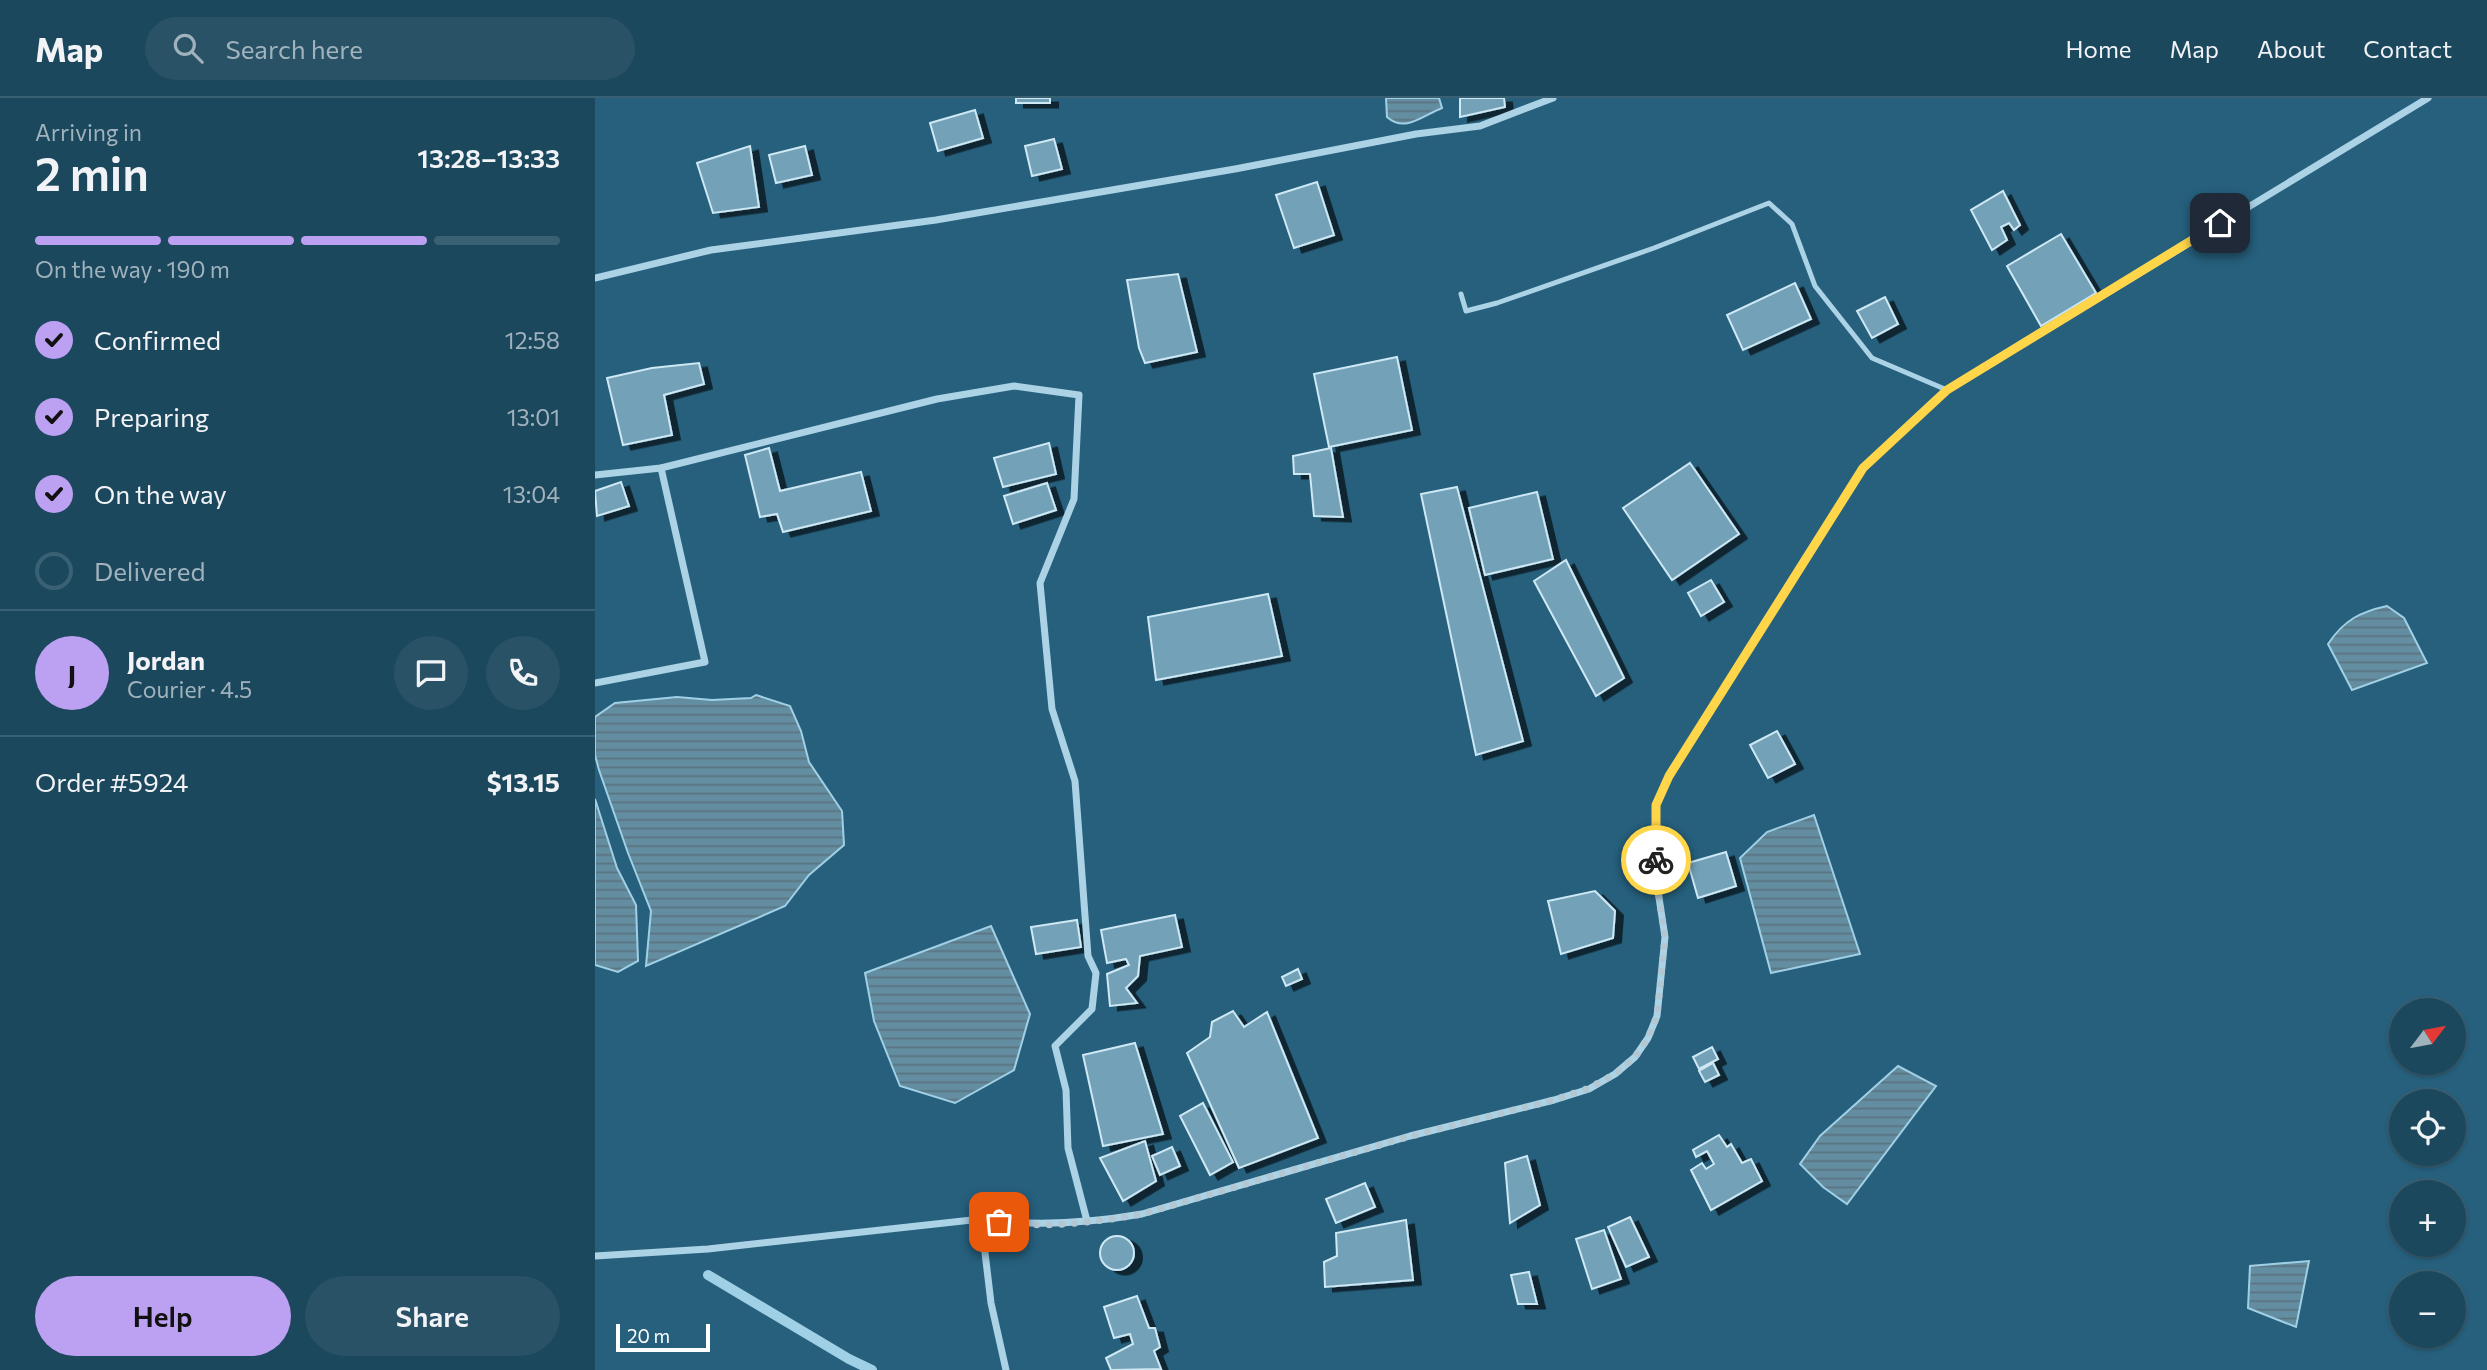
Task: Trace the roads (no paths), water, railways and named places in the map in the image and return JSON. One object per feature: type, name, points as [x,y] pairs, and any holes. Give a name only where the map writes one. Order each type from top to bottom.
[{"type":"street","points":[[595,278],[711,250],[936,220],[1235,169],[1416,134],[1480,126],[1553,98]]},
{"type":"street","points":[[595,1256],[708,1249],[981,1219],[1017,1225],[1087,1221],[1142,1214],[1411,1136],[1554,1100],[1589,1088],[1615,1074],[1635,1057],[1648,1038],[1657,1016],[1665,937],[1656,878],[1656,805],[1669,776],[1863,468],[1947,390],[2428,98]]},
{"type":"street","points":[[595,475],[661,468],[937,399],[1014,386],[1079,395],[1074,499],[1040,583],[1052,709],[1075,781],[1088,956],[1096,973],[1092,1009],[1055,1045],[1066,1090],[1068,1148],[1087,1221]]},
{"type":"street","points":[[595,683],[705,662],[661,468]]},
{"type":"street","points":[[981,1219],[991,1303],[1006,1370]]},
{"type":"lane","points":[[1461,294],[1466,311],[1497,303],[1654,248],[1769,203],[1793,224],[1815,286],[1872,358],[1947,390]]},
{"type":"water","points":[[1386,98],[1439,98],[1442,108],[1414,122],[1394,122],[1387,117]]},
{"type":"water","points":[[2387,606],[2404,618],[2427,663],[2352,690],[2328,644],[2353,618]]},
{"type":"water","points":[[756,695],[790,706],[801,731],[809,762],[842,811],[844,845],[809,875],[785,906],[646,966],[651,911],[599,770],[595,755],[595,717],[615,703],[677,697],[712,700],[751,698]]},
{"type":"water","points":[[595,799],[617,868],[636,905],[638,961],[618,972],[595,965]]},
{"type":"water","points":[[1814,815],[1860,954],[1771,973],[1740,858],[1767,832]]},
{"type":"water","points":[[991,926],[1030,1014],[1014,1070],[955,1103],[900,1086],[874,1021],[865,973]]},
{"type":"water","points":[[1898,1066],[1936,1086],[1847,1204],[1823,1187],[1800,1164],[1820,1136]]},
{"type":"water","points":[[2309,1261],[2296,1327],[2248,1308],[2250,1266]]},
{"type":"waterway","points":[[708,1275],[872,1370]]}]
